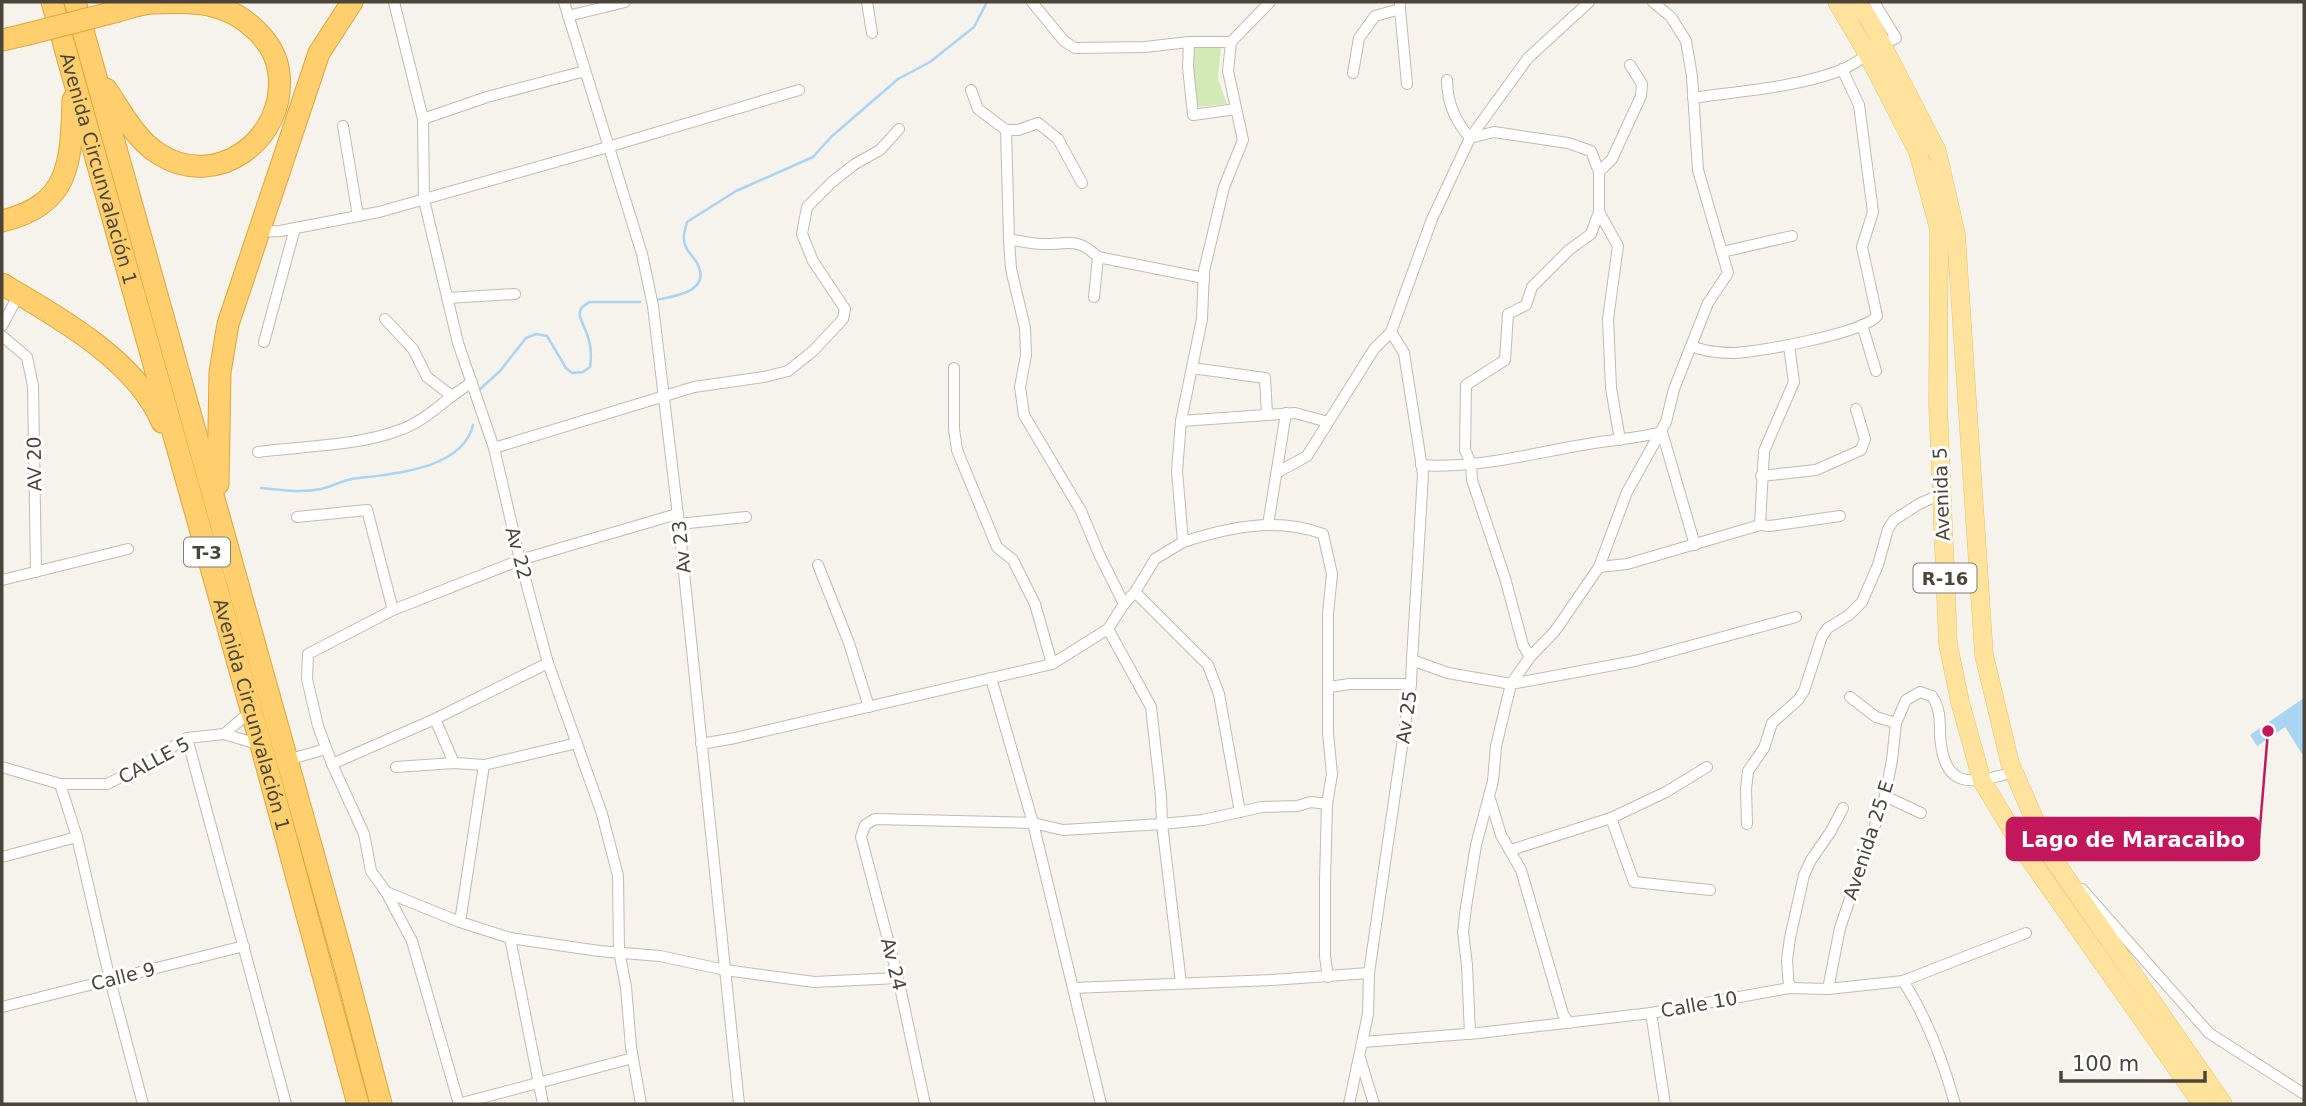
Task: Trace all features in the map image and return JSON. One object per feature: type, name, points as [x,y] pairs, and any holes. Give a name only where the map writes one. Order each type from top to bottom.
[{"type":"highway","name":"Avenida Circunvalación 1","points":[[52,2],[261,745],[358,1104]]},
{"type":"highway","name":"Avenida Circunvalación 1","points":[[75,2],[381,1104]]},
{"type":"highway","points":[[2,40],[15,28],[98,2]]},
{"type":"highway","points":[[15,28],[118,11],[153,2],[213,6],[247,22],[269,46],[279,74],[276,107],[263,134],[238,157],[217,167],[185,167],[158,153],[129,124],[95,73]]},
{"type":"highway","points":[[218,510],[217,420],[220,372],[228,324],[319,53],[352,2]]},
{"type":"highway","points":[[2,221],[23,216],[47,201],[64,177],[72,145],[73,77]]},
{"type":"highway","points":[[10,289],[65,321],[120,364],[156,407],[186,475]]},
{"type":"main road","name":"Avenida 5","points":[[1837,2],[1875,48],[1937,151],[1956,234],[1984,655],[2014,772],[2049,853],[2223,1104]]},
{"type":"main road","name":"Avenida 5","points":[[1856,2],[1870,21],[1875,48],[1918,152],[1938,229],[1938,404],[1948,644],[1982,781],[2027,855],[2202,1104]]},
{"type":"street","name":"Av 22","points":[[394,2],[423,119],[424,200],[458,343],[494,448],[548,663],[601,814],[618,876],[619,951],[640,1104]]},
{"type":"street","name":"Av 23","points":[[564,2],[642,254],[653,306],[739,1104]]},
{"type":"street","points":[[568,16],[625,2]]},
{"type":"street","points":[[867,2],[872,33]]},
{"type":"street","points":[[1032,2],[1064,41],[1075,48],[1145,47],[1189,41],[1231,41]]},
{"type":"street","points":[[1183,542],[1177,471],[1181,421],[1202,319],[1204,278],[1224,187],[1243,141],[1228,71],[1231,41],[1270,2]]},
{"type":"street","points":[[1278,472],[1307,456],[1374,349],[1391,332],[1432,219],[1470,138],[1528,58],[1589,2]]},
{"type":"street","points":[[1470,1034],[1463,932],[1471,876],[1493,781],[1496,746],[1511,684],[1530,657],[1555,631],[1599,567],[1627,492],[1662,432],[1674,389],[1708,303],[1728,273],[1705,202],[1698,170],[1686,41],[1671,17],[1653,2]]},
{"type":"street","points":[[1693,98],[1767,88],[1817,78],[1842,69],[1896,38],[1874,2]]},
{"type":"street","points":[[1353,73],[1359,38],[1375,16],[1400,6],[1406,84]]},
{"type":"street","points":[[1189,41],[1188,67],[1194,115],[1236,109]]},
{"type":"street","points":[[1600,172],[1612,159],[1642,96],[1642,84],[1630,65]]},
{"type":"street","points":[[1692,346],[1704,351],[1735,353],[1789,346],[1872,322],[1877,316],[1862,247],[1873,212],[1858,105],[1842,69]]},
{"type":"street","points":[[423,119],[486,97],[585,71]]},
{"type":"street","points":[[1447,80],[1447,96],[1460,126],[1470,138]]},
{"type":"street","points":[[259,232],[295,229],[424,200],[799,90]]},
{"type":"street","points":[[971,90],[978,109],[1006,130],[1018,130],[1038,123],[1058,139],[1082,183]]},
{"type":"street","points":[[343,126],[358,216]]},
{"type":"street","points":[[494,448],[694,387],[788,371],[813,351],[843,319],[845,309],[841,299],[813,261],[802,234],[807,207],[847,170],[880,150],[899,129]]},
{"type":"street","points":[[1006,130],[1009,239],[1012,269],[1025,328],[1026,355],[1020,387],[1024,415],[1082,511],[1099,554],[1124,604]]},
{"type":"street","points":[[1470,138],[1494,132],[1568,143],[1591,151],[1600,172],[1599,212],[1591,234],[1569,250],[1532,287],[1526,305],[1508,314],[1505,360],[1466,385],[1465,450],[1471,464],[1472,480],[1505,578],[1522,645],[1530,657]]},
{"type":"street","points":[[1599,212],[1618,246],[1608,319],[1611,388],[1620,440]]},
{"type":"street","points":[[264,342],[295,229]]},
{"type":"street","points":[[1722,252],[1792,236]]},
{"type":"street","points":[[1009,239],[1042,244],[1066,241],[1080,244],[1098,257],[1204,278]]},
{"type":"street","points":[[1094,297],[1098,257]]},
{"type":"street","points":[[2,326],[10,289]]},
{"type":"street","points":[[447,298],[515,294]]},
{"type":"street","points":[[385,319],[413,349],[427,377],[452,396]]},
{"type":"street","points":[[1862,325],[1876,371]]},
{"type":"street","name":"Av 25","points":[[1349,1104],[1368,1014],[1369,973],[1411,684],[1423,474],[1404,353],[1391,332]]},
{"type":"street","name":"AV 20","points":[[2,336],[27,357],[33,386],[36,572]]},
{"type":"street","points":[[1760,525],[1763,451],[1794,382],[1789,346]]},
{"type":"street","points":[[954,368],[954,429],[957,450],[997,547],[1013,560],[1035,604],[1052,664]]},
{"type":"street","points":[[1192,368],[1265,378],[1267,414]]},
{"type":"street","points":[[258,452],[355,440],[398,431],[429,413],[472,382]]},
{"type":"street","points":[[1761,476],[1816,470],[1861,450],[1865,439],[1856,409]]},
{"type":"street","points":[[1268,525],[1286,413]]},
{"type":"street","points":[[1181,421],[1295,413],[1328,422]]},
{"type":"street","points":[[1421,465],[1471,464],[1662,432]]},
{"type":"street","points":[[1662,432],[1695,545]]},
{"type":"street","points":[[1747,824],[1748,771],[1764,748],[1772,723],[1798,700],[1804,691],[1822,636],[1861,602],[1882,555],[1888,529],[1894,520],[1941,494]]},
{"type":"street","points":[[296,517],[367,510],[393,610]]},
{"type":"street","points":[[1599,567],[1627,565],[1760,525],[1770,526],[1840,516]]},
{"type":"street","points":[[633,1058],[458,1104],[412,942],[386,892],[371,871],[364,834],[326,749],[307,679],[308,654],[393,610],[520,560],[678,519],[746,517]]},
{"type":"street","points":[[701,744],[1052,664],[1108,629],[1155,559],[1183,542],[1236,527],[1268,525],[1300,526],[1323,534],[1332,574],[1328,614],[1328,733],[1332,774],[1327,804],[1325,894],[1325,957],[1328,977]]},
{"type":"street","points":[[2,580],[128,549]]},
{"type":"street","points":[[818,565],[849,643],[869,707]]},
{"type":"street","points":[[1135,592],[1208,665],[1219,694],[1240,812]]},
{"type":"street","points":[[1412,660],[1448,673],[1511,684],[1635,660],[1796,617]]},
{"type":"street","points":[[1108,629],[1152,707],[1162,824],[1181,983]]},
{"type":"street","points":[[332,764],[435,719],[548,663]]},
{"type":"street","points":[[991,678],[1033,823],[1101,1104]]},
{"type":"street","points":[[1329,687],[1350,684],[1411,684]]},
{"type":"street","name":"Avenida 25 E","points":[[1828,989],[1840,928],[1885,796],[1900,709],[1913,695],[1920,692],[1932,696],[1939,711],[1941,747],[1951,772],[1958,778],[1982,781]]},
{"type":"street","points":[[1850,697],[1855,704],[1877,718],[1896,723]]},
{"type":"street","points":[[224,734],[251,711]]},
{"type":"street","points":[[435,719],[454,762]]},
{"type":"street","points":[[224,734],[261,745]]},
{"type":"street","name":"CALLE 5","points":[[2,767],[60,784],[107,784],[187,738],[224,734]]},
{"type":"street","points":[[187,738],[286,1104]]},
{"type":"street","points":[[396,767],[454,762],[484,765],[577,743]]},
{"type":"street","points":[[287,760],[326,749]]},
{"type":"street","points":[[460,922],[484,765]]},
{"type":"street","points":[[1511,850],[1611,818],[1666,792],[1707,767]]},
{"type":"street","points":[[1982,781],[2014,772]]},
{"type":"street","points":[[60,784],[77,837],[110,980],[143,1104]]},
{"type":"street","points":[[1489,794],[1502,835],[1521,870],[1563,1014],[1569,1023]]},
{"type":"street","points":[[1885,796],[1921,813]]},
{"type":"street","points":[[1033,823],[1063,830],[1162,824],[1203,820],[1262,807],[1327,804]]},
{"type":"street","points":[[1789,988],[1788,949],[1804,875],[1843,808]]},
{"type":"street","points":[[1611,818],[1634,882],[1710,890]]},
{"type":"street","name":"Av 24","points":[[925,1104],[898,978],[861,837],[865,825],[875,819],[1033,823]]},
{"type":"street","points":[[2,857],[77,837]]},
{"type":"street","points":[[2049,853],[2209,1033],[2304,1094]]},
{"type":"street","points":[[386,892],[460,922],[510,938],[599,951],[660,956],[725,970],[814,982],[898,978]]},
{"type":"street","name":"Calle 10","points":[[1363,1042],[1470,1034],[1651,1013],[1789,988],[1828,989],[1903,981],[2026,933]]},
{"type":"street","points":[[510,938],[543,1104]]},
{"type":"street","name":"Calle 9","points":[[2,1007],[244,946]]},
{"type":"street","points":[[1073,988],[1369,973]]},
{"type":"street","points":[[1903,981],[1913,995],[1942,1056],[1955,1104]]},
{"type":"street","points":[[1651,1013],[1665,1104]]},
{"type":"street","points":[[1359,1055],[1374,1104]]},
{"type":"green space","points":[[1192,46],[1221,46],[1218,79],[1227,104],[1197,107],[1191,68]]},
{"type":"water","points":[[2304,698],[2304,757],[2285,727],[2257,746],[2250,735]]},
{"type":"waterway","points":[[656,300],[689,291],[700,280],[697,263],[684,243],[687,222],[736,191],[813,157],[831,137],[898,79],[930,62],[974,27],[987,2]]},
{"type":"waterway","points":[[477,392],[500,371],[526,338],[536,334],[547,336],[566,368],[572,373],[583,372],[590,367],[591,354],[580,316],[581,308],[590,302],[640,302]]},
{"type":"waterway","points":[[261,488],[314,490],[352,479],[422,467],[455,452],[466,440],[473,425]]},
{"type":"place","name":"Lago de Maracaibo","points":[[2268,731]]}]
